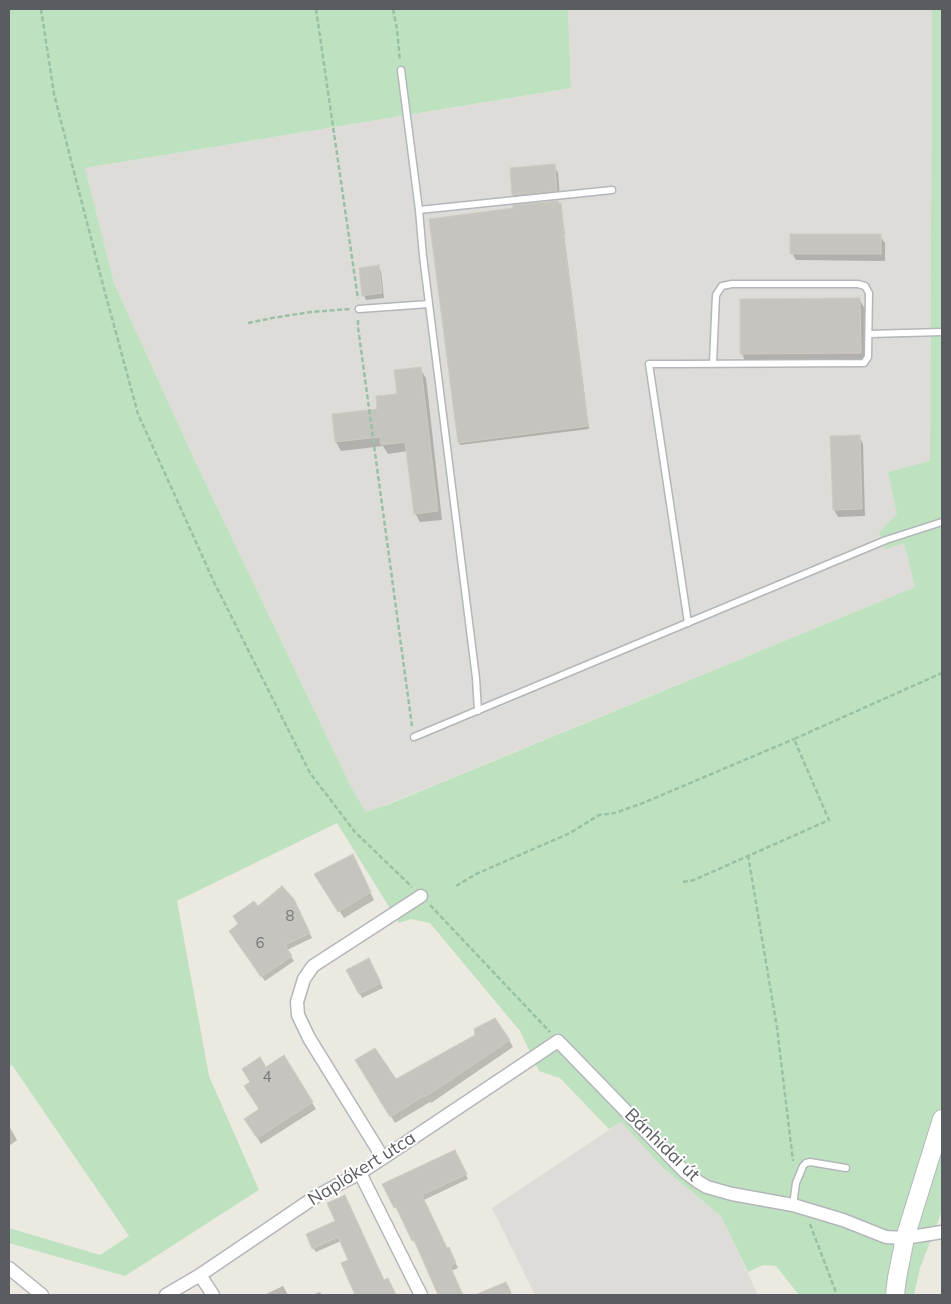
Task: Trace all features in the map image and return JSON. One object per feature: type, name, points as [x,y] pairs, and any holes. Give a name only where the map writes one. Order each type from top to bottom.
[{"type":"main road","points":[[896,1295],[897,1278],[905,1238],[942,1119]]},
{"type":"street","points":[[383,1158],[309,1038],[298,1015],[297,1002],[304,979],[313,966],[421,896]]},
{"type":"street","name":"Naplókert utca","points":[[166,1295],[200,1275],[315,1197],[360,1173],[558,1041]]},
{"type":"street","name":"Bánhidai út","points":[[558,1041],[685,1172],[707,1186],[732,1194],[798,1207],[843,1220],[886,1237],[905,1238],[942,1232]]},
{"type":"street","points":[[360,1173],[420,1295]]},
{"type":"street","points":[[9,1268],[42,1295]]},
{"type":"street","points":[[200,1275],[212,1295]]},
{"type":"lane","points":[[401,70],[474,658],[478,711]]},
{"type":"lane","points":[[419,210],[612,190]]},
{"type":"lane","points":[[688,623],[648,364],[864,362],[868,357],[869,293],[865,286],[858,284],[732,284],[722,286],[716,295],[713,363]]},
{"type":"lane","points":[[359,308],[429,304]]},
{"type":"lane","points":[[868,334],[942,332]]},
{"type":"lane","points":[[414,737],[886,540],[942,522]]},
{"type":"lane","points":[[798,1207],[796,1183],[806,1163],[846,1168]]},
{"type":"path","points":[[41,9],[54,94],[138,414],[214,582],[310,773],[355,832],[421,896],[558,1041]]},
{"type":"path","points":[[316,9],[356,283],[359,308],[359,337],[414,737]]},
{"type":"path","points":[[393,9],[401,70]]},
{"type":"path","points":[[248,323],[312,312],[359,308]]},
{"type":"path","points":[[456,886],[476,874],[570,833],[599,815],[615,813],[643,803],[794,739],[942,673]]},
{"type":"path","points":[[683,882],[694,880],[829,820],[794,739]]},
{"type":"path","points":[[748,855],[777,1028],[796,1183]]},
{"type":"path","points":[[798,1207],[837,1295]]},
{"type":"shaded area","points":[[568,9],[932,9],[930,462],[904,543],[915,587],[366,813],[351,787],[196,463],[114,283],[85,168],[571,88]]},
{"type":"shaded area","points":[[621,1122],[663,1168],[721,1216],[758,1295],[535,1295],[492,1208]]},
{"type":"green space","points":[[9,9],[568,9],[571,88],[85,168],[114,283],[196,463],[351,787],[366,812],[915,587],[904,543],[885,549],[879,532],[897,514],[888,472],[930,461],[932,9],[942,9],[942,1211],[920,1268],[914,1295],[799,1295],[776,1266],[763,1265],[748,1272],[721,1216],[663,1168],[621,1122],[609,1129],[560,1078],[539,1071],[520,1031],[430,923],[411,919],[399,923],[337,823],[177,901],[209,1076],[259,1190],[125,1276],[9,1243],[9,1228],[100,1255],[129,1236],[12,1065],[9,1067]]},
{"type":"building","points":[[555,164],[557,191],[512,195],[510,168]]},
{"type":"building","points":[[558,201],[558,203],[561,203],[563,232],[588,426],[458,443],[429,219],[513,208],[513,205]]},
{"type":"building","points":[[790,234],[881,234],[881,254],[790,254]]},
{"type":"building","points":[[379,265],[382,293],[362,296],[359,268]]},
{"type":"building","points":[[860,298],[861,353],[740,354],[740,299]]},
{"type":"building","points":[[421,367],[438,511],[414,514],[405,442],[381,445],[380,437],[335,442],[332,414],[377,409],[376,396],[397,394],[394,370]]},
{"type":"building","points":[[860,435],[862,509],[833,510],[830,436]]},
{"type":"building","points":[[353,854],[371,892],[338,912],[314,874]]},
{"type":"building","points":[[282,886],[294,899],[310,933],[285,945],[292,956],[261,977],[229,931],[238,924],[233,916],[254,901],[258,906]]},
{"type":"building","points":[[369,958],[381,983],[359,994],[346,970]]},
{"type":"building","points":[[495,1018],[510,1040],[425,1097],[425,1095],[390,1117],[355,1060],[375,1048],[396,1079],[475,1035],[474,1029]]},
{"type":"building","points":[[284,1055],[313,1102],[257,1138],[244,1119],[259,1109],[244,1086],[250,1082],[242,1069],[260,1057],[266,1067]]},
{"type":"building","points":[[455,1150],[467,1174],[422,1195],[456,1263],[450,1266],[463,1295],[438,1295],[414,1240],[412,1241],[396,1207],[394,1208],[382,1184]]},
{"type":"building","points":[[345,1195],[384,1280],[388,1278],[396,1295],[355,1295],[341,1263],[348,1260],[338,1237],[312,1249],[306,1234],[335,1221],[327,1203]]},
{"type":"building","points":[[506,1282],[511,1292],[504,1295],[475,1295]]}]
